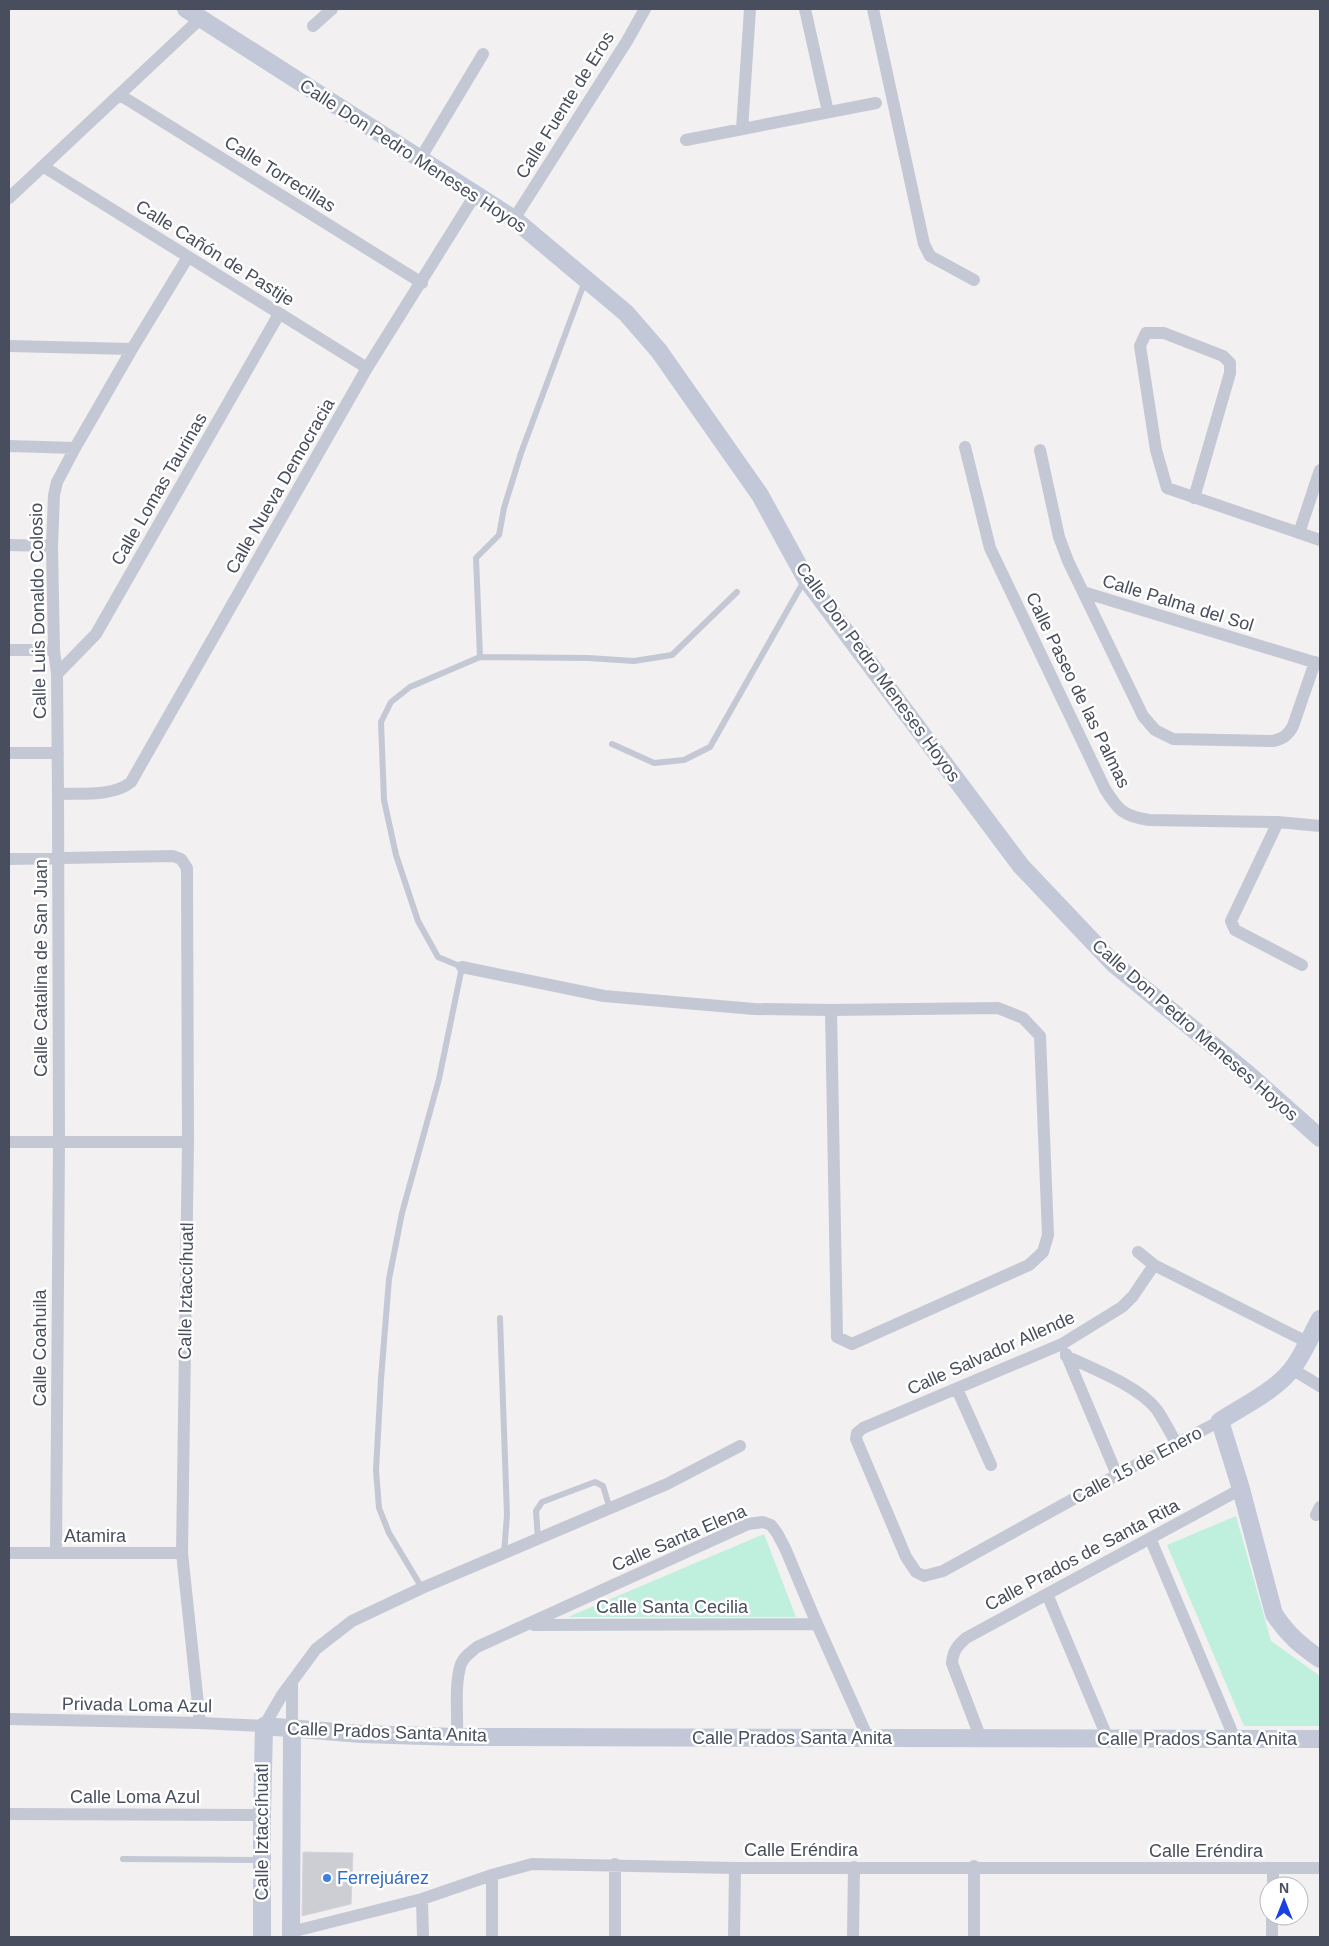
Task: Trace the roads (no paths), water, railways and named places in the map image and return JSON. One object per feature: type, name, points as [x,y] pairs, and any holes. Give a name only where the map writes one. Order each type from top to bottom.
[{"type":"street","name":"Calle Don Pedro Meneses Hoyos","points":[[186,9],[514,219],[626,313],[659,351],[760,495],[806,579],[1021,866],[1114,964],[1248,1074],[1320,1138]]},
{"type":"street","points":[[313,26],[332,9]]},
{"type":"street","name":"Calle Fuente de Eros","points":[[514,219],[627,41],[645,9]]},
{"type":"street","points":[[742,129],[750,9]]},
{"type":"street","points":[[805,9],[828,112]]},
{"type":"street","points":[[874,9],[924,244],[930,256],[974,280]]},
{"type":"street","points":[[9,198],[201,18]]},
{"type":"street","points":[[420,159],[483,54]]},
{"type":"street","name":"Calle Torrecillas","points":[[120,95],[422,283]]},
{"type":"street","points":[[686,140],[876,103]]},
{"type":"street","name":"Calle Cañón de Pastije","points":[[44,167],[367,368]]},
{"type":"street","name":"Calle Nueva Democracia","points":[[58,794],[114,791],[124,788],[131,782],[367,368],[422,283],[475,195]]},
{"type":"street","name":"Calle Luis Donaldo Colosio","points":[[58,794],[57,674],[54,650],[52,546],[54,495],[57,482],[132,349],[188,257]]},
{"type":"street","name":"Calle Lomas Taurinas","points":[[57,674],[96,634],[279,314]]},
{"type":"street","points":[[1194,498],[1230,372],[1230,362],[1223,356],[1164,333],[1146,333],[1140,346],[1156,450],[1167,488],[1194,498],[1320,540]]},
{"type":"street","points":[[9,346],[132,349]]},
{"type":"street","points":[[9,446],[75,448]]},
{"type":"street","name":"Calle Paseo de las Palmas","points":[[965,447],[990,548],[1104,789],[1116,808],[1134,818],[1155,821],[1278,822],[1320,826]]},
{"type":"street","name":"Calle Palma del Sol","points":[[1040,450],[1059,537],[1083,592],[1317,663]]},
{"type":"street","points":[[1299,533],[1320,470]]},
{"type":"street","points":[[9,545],[52,546]]},
{"type":"street","points":[[1083,592],[1143,716],[1155,730],[1173,739],[1273,741],[1282,739],[1293,726],[1317,663]]},
{"type":"street","points":[[9,650],[54,650]]},
{"type":"street","points":[[9,753],[58,753]]},
{"type":"street","name":"Calle Catalina de San Juan","points":[[58,794],[59,1142]]},
{"type":"street","points":[[1278,822],[1231,921],[1231,926],[1235,930],[1302,965]]},
{"type":"street","name":"Calle Iztaccíhuatl","points":[[58,858],[173,856],[181,860],[187,868],[188,1142],[182,1553],[200,1723]]},
{"type":"street","points":[[9,859],[58,858]]},
{"type":"street","points":[[462,967],[604,996],[754,1008],[830,1010],[998,1008],[1023,1018],[1040,1036],[1048,1236],[1044,1252],[1029,1265],[852,1344],[836,1336],[830,1010]]},
{"type":"street","points":[[9,1142],[188,1142]]},
{"type":"street","name":"Calle Coahuila","points":[[56,1554],[59,1142]]},
{"type":"street","points":[[1138,1252],[1154,1265],[1307,1342]]},
{"type":"street","name":"Calle Salvador Allende","points":[[924,1576],[916,1572],[906,1557],[856,1439],[857,1433],[863,1428],[957,1388],[1064,1350],[1122,1307],[1133,1296],[1154,1265]]},
{"type":"street","name":"Calle 15 de Enero","points":[[924,1576],[944,1571],[1116,1475],[1220,1421],[1281,1381],[1301,1357],[1320,1319]]},
{"type":"street","points":[[1064,1350],[1141,1396],[1156,1409],[1177,1444]]},
{"type":"street","points":[[1064,1350],[1116,1475]]},
{"type":"street","points":[[1292,1369],[1320,1386]]},
{"type":"street","points":[[957,1388],[991,1465]]},
{"type":"street","points":[[1220,1421],[1241,1489],[1274,1614],[1286,1631],[1300,1645],[1320,1659]]},
{"type":"street","points":[[264,1726],[277,1703],[316,1649],[352,1621],[422,1588],[667,1484],[740,1446]]},
{"type":"street","name":"Calle Prados de Santa Rita","points":[[981,1739],[952,1663],[953,1654],[957,1646],[966,1638],[1241,1489]]},
{"type":"street","name":"Calle Santa Elena","points":[[457,1737],[458,1679],[461,1664],[467,1654],[477,1647],[748,1524],[763,1522],[771,1525],[785,1548],[868,1738]]},
{"type":"street","points":[[1150,1538],[1235,1739]]},
{"type":"street","name":"Atamira","points":[[9,1553],[182,1553]]},
{"type":"street","points":[[1047,1594],[1108,1739]]},
{"type":"street","name":"Calle Santa Cecilia","points":[[528,1625],[817,1624]]},
{"type":"street","points":[[292,1682],[292,1729]]},
{"type":"street","name":"Privada Loma Azul","points":[[9,1719],[264,1726]]},
{"type":"street","name":"Calle Iztaccíhuatl","points":[[262,1937],[264,1726]]},
{"type":"street","name":"Calle Prados Santa Anita","points":[[264,1726],[361,1734],[457,1737],[1320,1739]]},
{"type":"street","name":"Calle Iztaccíhuatl","points":[[291,1934],[292,1729]]},
{"type":"street","name":"Calle Loma Azul","points":[[9,1814],[262,1815]]},
{"type":"street","name":"Calle Eréndira","points":[[291,1934],[422,1899],[492,1875],[532,1864],[615,1864],[735,1868],[974,1866],[1320,1868]]},
{"type":"street","points":[[614,1937],[615,1864]]},
{"type":"street","points":[[974,1866],[974,1937]]},
{"type":"street","points":[[734,1937],[735,1868]]},
{"type":"street","points":[[853,1937],[854,1868]]},
{"type":"street","points":[[1273,1868],[1273,1876]]},
{"type":"street","points":[[492,1875],[492,1937]]},
{"type":"street","points":[[422,1899],[423,1937]]},
{"type":"lane","points":[[480,656],[476,558],[499,535],[504,508],[521,453],[586,280]]},
{"type":"lane","points":[[612,744],[654,763],[684,760],[710,747],[806,579]]},
{"type":"lane","points":[[422,1588],[389,1533],[379,1508],[376,1470],[381,1379],[389,1279],[402,1213],[439,1079],[462,967],[438,956],[418,921],[396,855],[384,800],[381,722],[392,702],[410,687],[480,656],[588,658],[634,661],[672,655],[737,592]]},
{"type":"lane","points":[[500,1318],[507,1500],[504,1554]]},
{"type":"lane","points":[[538,1540],[536,1511],[542,1502],[596,1482],[603,1486],[610,1509]]},
{"type":"lane","points":[[124,1859],[262,1860]]},
{"type":"place","name":"Ferrejuárez","points":[[327,1878]]}]
